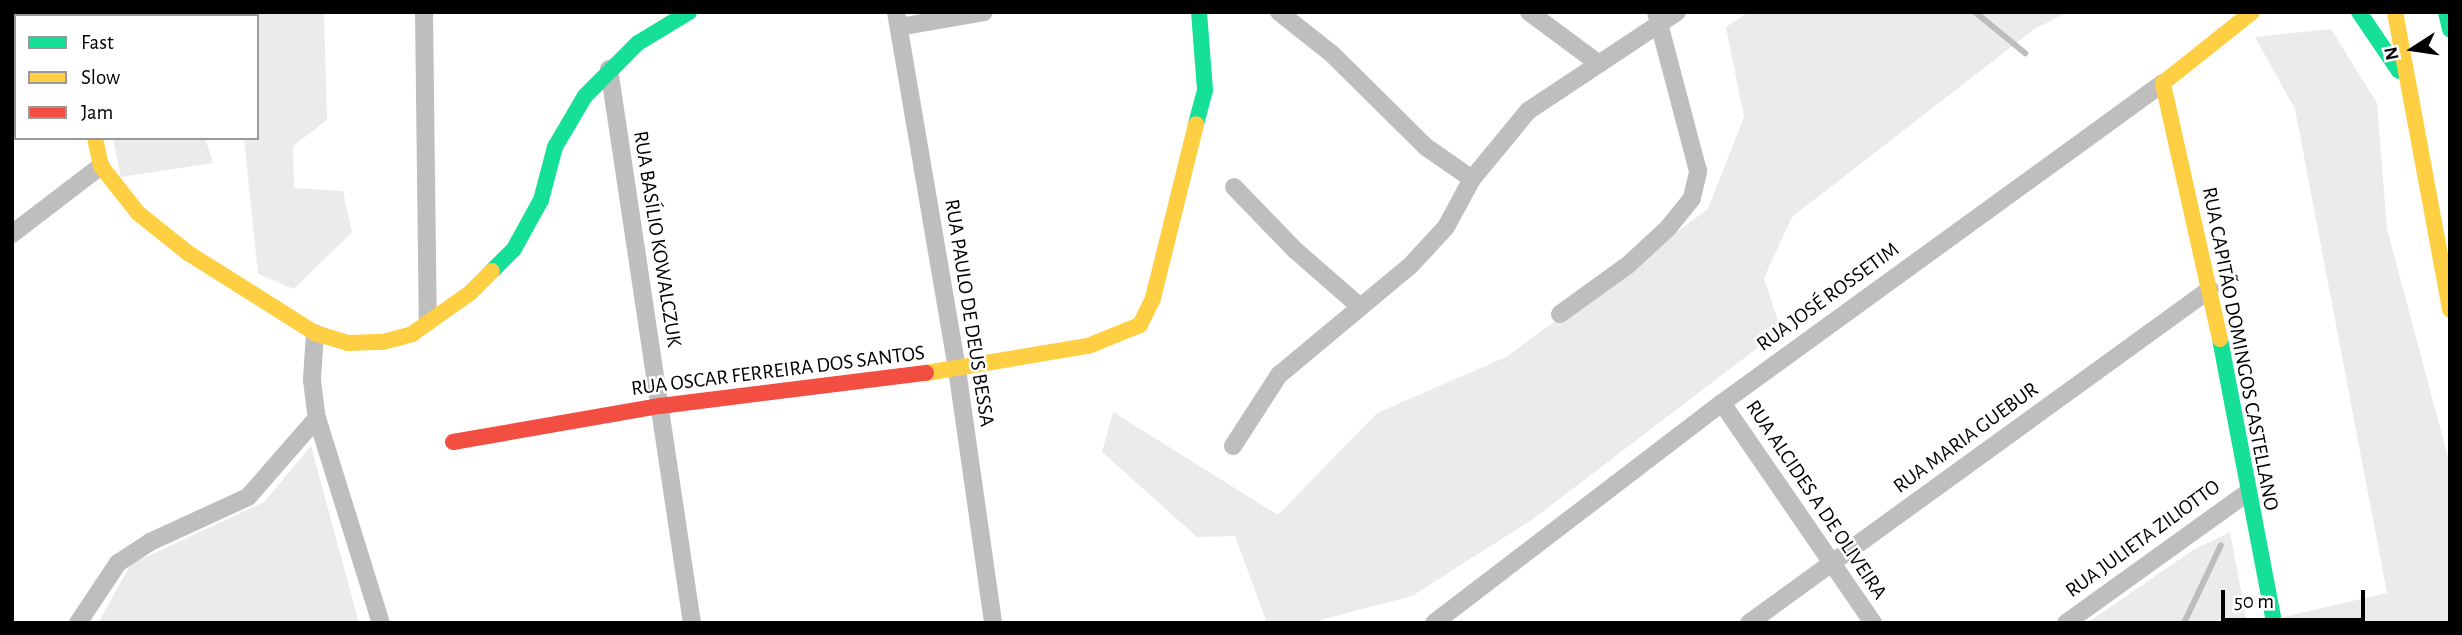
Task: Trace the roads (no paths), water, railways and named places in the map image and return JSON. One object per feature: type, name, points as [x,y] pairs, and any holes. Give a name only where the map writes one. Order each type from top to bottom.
[{"type":"main road","points":[[95,140],[101,166],[138,214],[168,237],[315,333],[347,343],[383,342],[412,334],[470,293],[514,248],[541,200],[565,126],[609,69],[638,43],[689,12]]},
{"type":"main road","name":"RUA OSCAR FERREIRA DOS SANTOS","points":[[453,442],[660,406],[957,369],[1108,340],[1140,326],[1153,298],[1205,90],[1199,12]]},
{"type":"main road","name":"RUA JOSÉ ROSSETIM","points":[[2163,83],[2252,12]]},
{"type":"main road","points":[[2360,12],[2409,89]]},
{"type":"main road","points":[[2395,12],[2450,310]]},
{"type":"main road","points":[[2446,12],[2450,30]]},
{"type":"main road","name":"RUA CAPITÃO DOMINGOS CASTELLANO","points":[[2163,83],[2210,289],[2274,623]]},
{"type":"street","points":[[425,12],[428,323]]},
{"type":"street","points":[[897,20],[984,12]]},
{"type":"street","points":[[1279,12],[1324,47],[1426,147],[1472,179]]},
{"type":"street","points":[[1529,12],[1598,63]]},
{"type":"street","points":[[1233,446],[1279,375],[1358,305],[1410,266],[1446,227],[1472,179],[1528,111],[1658,19],[1677,12]]},
{"type":"street","points":[[1560,314],[1628,265],[1668,228],[1692,198],[1698,171],[1658,19]]},
{"type":"street","name":"RUA PAULO DE DEUS BESSA","points":[[897,20],[957,369],[993,623]]},
{"type":"street","name":"RUA BASÍLIO KOWALCZUK","points":[[609,69],[692,623]]},
{"type":"street","name":"RUA JOSÉ ROSSETIM","points":[[1434,623],[1722,403],[2163,83]]},
{"type":"street","points":[[12,234],[101,166]]},
{"type":"street","points":[[1234,187],[1295,250],[1358,305]]},
{"type":"street","name":"RUA MARIA GUEBUR","points":[[1749,623],[2210,289]]},
{"type":"street","points":[[315,333],[313,380],[317,418],[381,623]]},
{"type":"street","name":"RUA ALCIDES A DE OLIVEIRA","points":[[1722,403],[1873,623]]},
{"type":"street","points":[[78,623],[118,563],[150,542],[248,497],[317,418]]},
{"type":"street","name":"RUA JULIETA ZILIOTTO","points":[[2066,623],[2247,492]]},
{"type":"waterway","points":[[1975,12],[2025,53]]},
{"type":"waterway","points":[[2184,623],[2221,545]]}]
